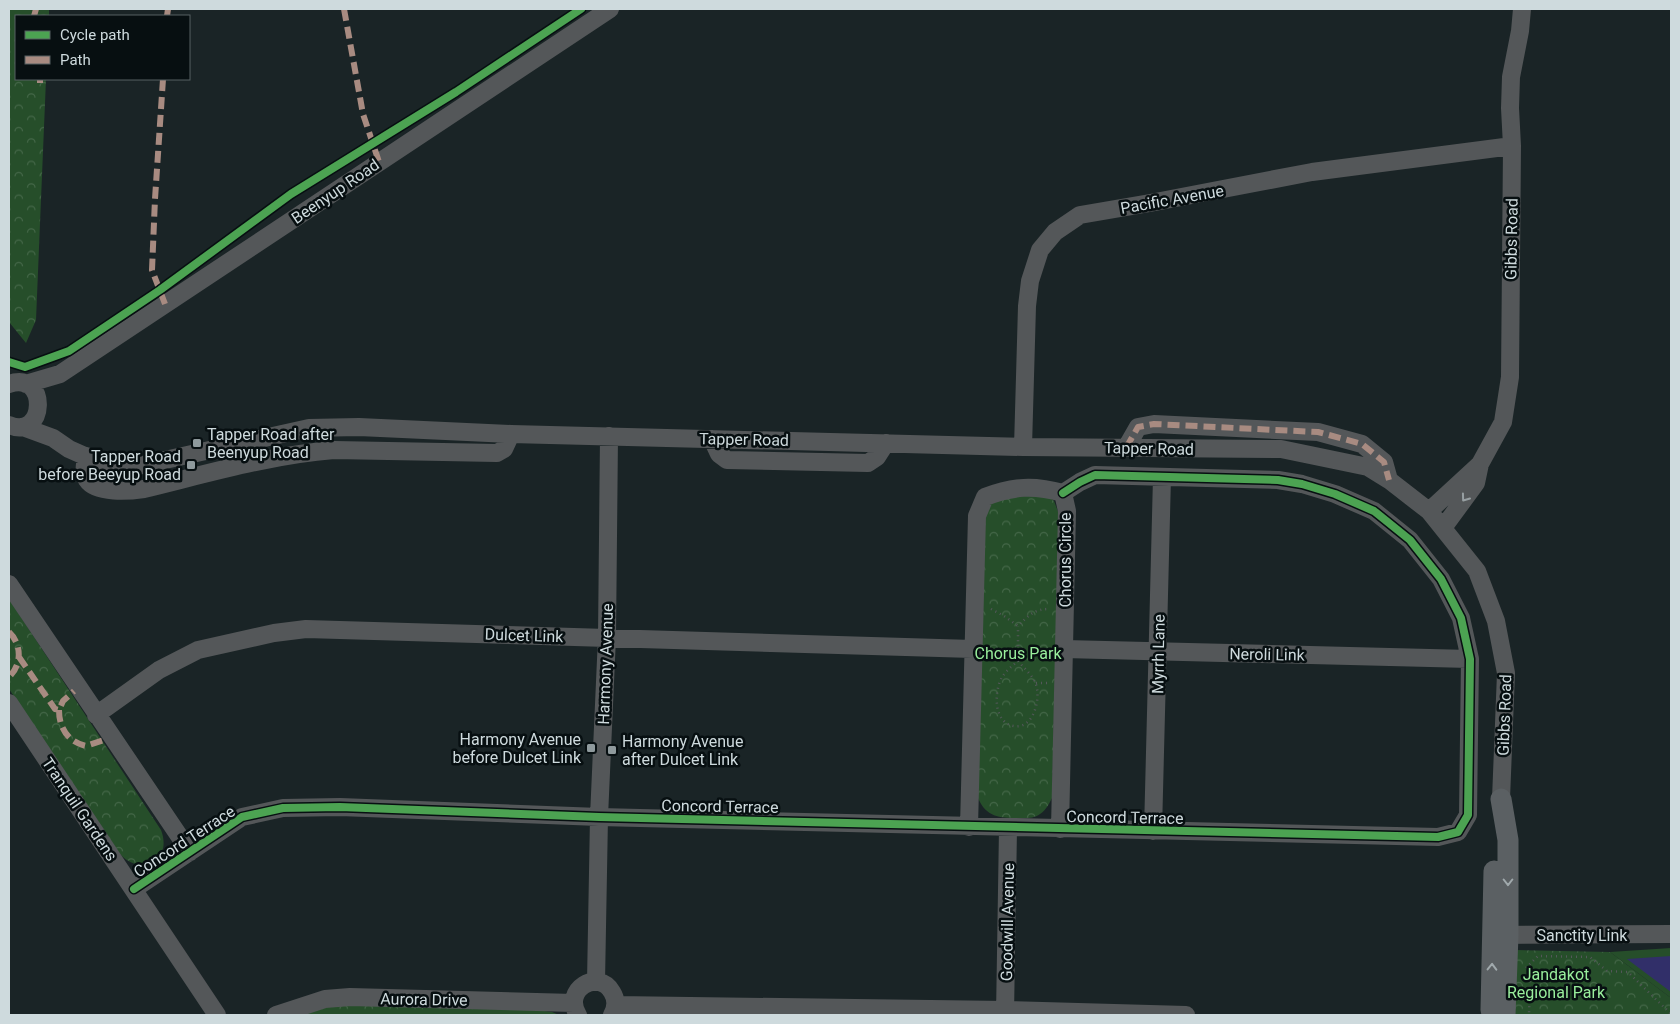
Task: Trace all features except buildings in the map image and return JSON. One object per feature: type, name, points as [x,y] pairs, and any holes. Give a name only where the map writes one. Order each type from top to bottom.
[{"type":"main road","name":"Gibbs Road","points":[[1501,799],[1494,840],[1505,1015]]},
{"type":"main road","name":"Gibbs Road","points":[[1491,1015],[1500,935]]},
{"type":"street","name":"Beenyup Road","points":[[16,426],[31,422],[36,415],[39,403],[60,374],[610,9]]},
{"type":"street","name":"Gibbs Road","points":[[1443,528],[1476,483],[1480,464],[1503,422],[1510,377],[1511,77],[1520,31],[1522,9]]},
{"type":"street","name":"Pacific Avenue","points":[[1023,446],[1026,306],[1030,281],[1040,250],[1055,232],[1080,215],[1150,204],[1312,172],[1512,146]]},
{"type":"street","name":"Beenyup Road","points":[[14,382],[60,374]]},
{"type":"street","points":[[14,382],[34,391],[53,438]]},
{"type":"street","points":[[1126,448],[1138,427],[1154,424],[1318,432],[1362,444],[1384,462],[1389,480]]},
{"type":"street","name":"Tapper Road","points":[[16,426],[53,438],[96,461],[116,466],[138,466],[309,428],[359,427],[511,434],[712,439],[1126,448],[1280,449],[1368,467],[1389,480],[1429,511]]},
{"type":"street","points":[[86,456],[84,470],[86,479],[92,485],[112,490],[127,491],[144,489],[310,452],[334,450],[496,453],[504,449],[511,434]]},
{"type":"street","name":"Harmony Avenue","points":[[596,982],[599,817],[607,637],[609,436]]},
{"type":"street","name":"Gibbs Road","points":[[1480,464],[1429,511],[1477,571],[1496,621],[1506,673],[1501,799]]},
{"type":"street","name":"Concord Terrace","points":[[134,889],[242,817],[283,808],[340,807],[599,817],[1438,837],[1458,832],[1468,815],[1470,659],[1461,618],[1441,579],[1410,540],[1374,511],[1335,494],[1302,484],[1278,480],[1095,475],[1063,493]]},
{"type":"street","name":"Myrrh Lane","points":[[1153,831],[1162,477]]},
{"type":"street","name":"Chorus Circle","points":[[969,827],[977,516],[985,498],[1005,489],[1043,488],[1063,493],[1067,510],[1060,829]]},
{"type":"street","points":[[9,584],[96,716],[190,852]]},
{"type":"street","name":"Dulcet Link","points":[[96,716],[159,670],[198,650],[274,633],[306,629],[973,649]]},
{"type":"street","name":"Neroli Link","points":[[1064,649],[1470,659]]},
{"type":"street","name":"Tranquil Gardens","points":[[9,703],[218,1015]]},
{"type":"street","name":"Goodwill Avenue","points":[[1005,1013],[1008,828]]},
{"type":"street","name":"Sanctity Link","points":[[1500,935],[1671,934]]},
{"type":"street","points":[[576,1009],[575,994],[580,987],[596,982],[604,984],[611,989],[615,997],[613,1010],[1186,1015]]},
{"type":"street","name":"Aurora Drive","points":[[276,1015],[325,999],[350,997],[576,1009]]},
{"type":"path","points":[[974,608],[995,610],[1018,626]]},
{"type":"path","points":[[1018,661],[999,683],[996,698],[1001,718],[1008,725],[1016,727],[1026,723],[1030,718],[1036,708],[1037,696],[1036,683],[1018,661],[1018,626],[1036,611],[1065,609]]},
{"type":"path","points":[[1522,971],[1538,956],[1590,957],[1607,971],[1628,972],[1671,1014]]},
{"type":"path","points":[[1527,967],[1530,974],[1529,1015]]},
{"type":"green space","points":[[9,9],[49,9],[49,15],[15,15],[15,80],[46,80],[36,320],[26,343],[9,322]]},
{"type":"green space","name":"Chorus Park","points":[[998,494],[1049,496],[1054,501],[1059,514],[1052,798],[1042,812],[1035,817],[1029,818],[999,817],[989,813],[978,798],[985,510]]},
{"type":"green space","points":[[9,599],[161,830],[164,841],[163,850],[153,862],[145,865],[137,864],[128,861],[120,854],[9,689]]},
{"type":"green space","points":[[1671,948],[1671,998],[1610,952]]},
{"type":"green space","name":"Jandakot Regional Park","points":[[1515,950],[1610,952],[1671,998],[1671,1015],[1513,1015]]},
{"type":"green space","points":[[332,1003],[522,1008],[552,1012],[559,1015],[296,1015]]},
{"type":"shaded area","points":[[1671,956],[1671,992],[1627,959]]},
{"type":"marked path","points":[[34,15],[36,9]]},
{"type":"marked path","points":[[167,15],[168,9]]},
{"type":"marked path","points":[[344,9],[363,114],[379,162]]},
{"type":"marked path","points":[[163,80],[152,270],[165,304]]},
{"type":"marked path","points":[[1126,448],[1138,427],[1154,424],[1318,432],[1362,444],[1384,462],[1389,480]]},
{"type":"marked path","points":[[9,632],[16,642],[19,654],[16,667],[9,677]]},
{"type":"marked path","points":[[19,657],[55,709],[59,710],[63,701],[74,691]]},
{"type":"marked path","points":[[59,710],[59,717],[63,728],[74,741],[86,746],[104,740]]},
{"type":"cycle path","points":[[9,362],[25,367],[69,351],[160,290],[291,194],[456,92],[581,9]]},
{"type":"cycle path","points":[[134,889],[242,817],[283,808],[340,807],[599,817],[1438,837],[1458,832],[1468,815],[1470,659],[1461,618],[1441,579],[1410,540],[1374,511],[1335,494],[1302,484],[1278,480],[1095,475],[1063,493]]},
{"type":"place","name":"Tapper Road after Beenyup Road","points":[[197,443]]},
{"type":"place","name":"Tapper Road before Beeyup Road","points":[[191,465]]},
{"type":"place","name":"Harmony Avenue before Dulcet Link","points":[[591,748]]},
{"type":"place","name":"Harmony Avenue after Dulcet Link","points":[[612,750]]}]
